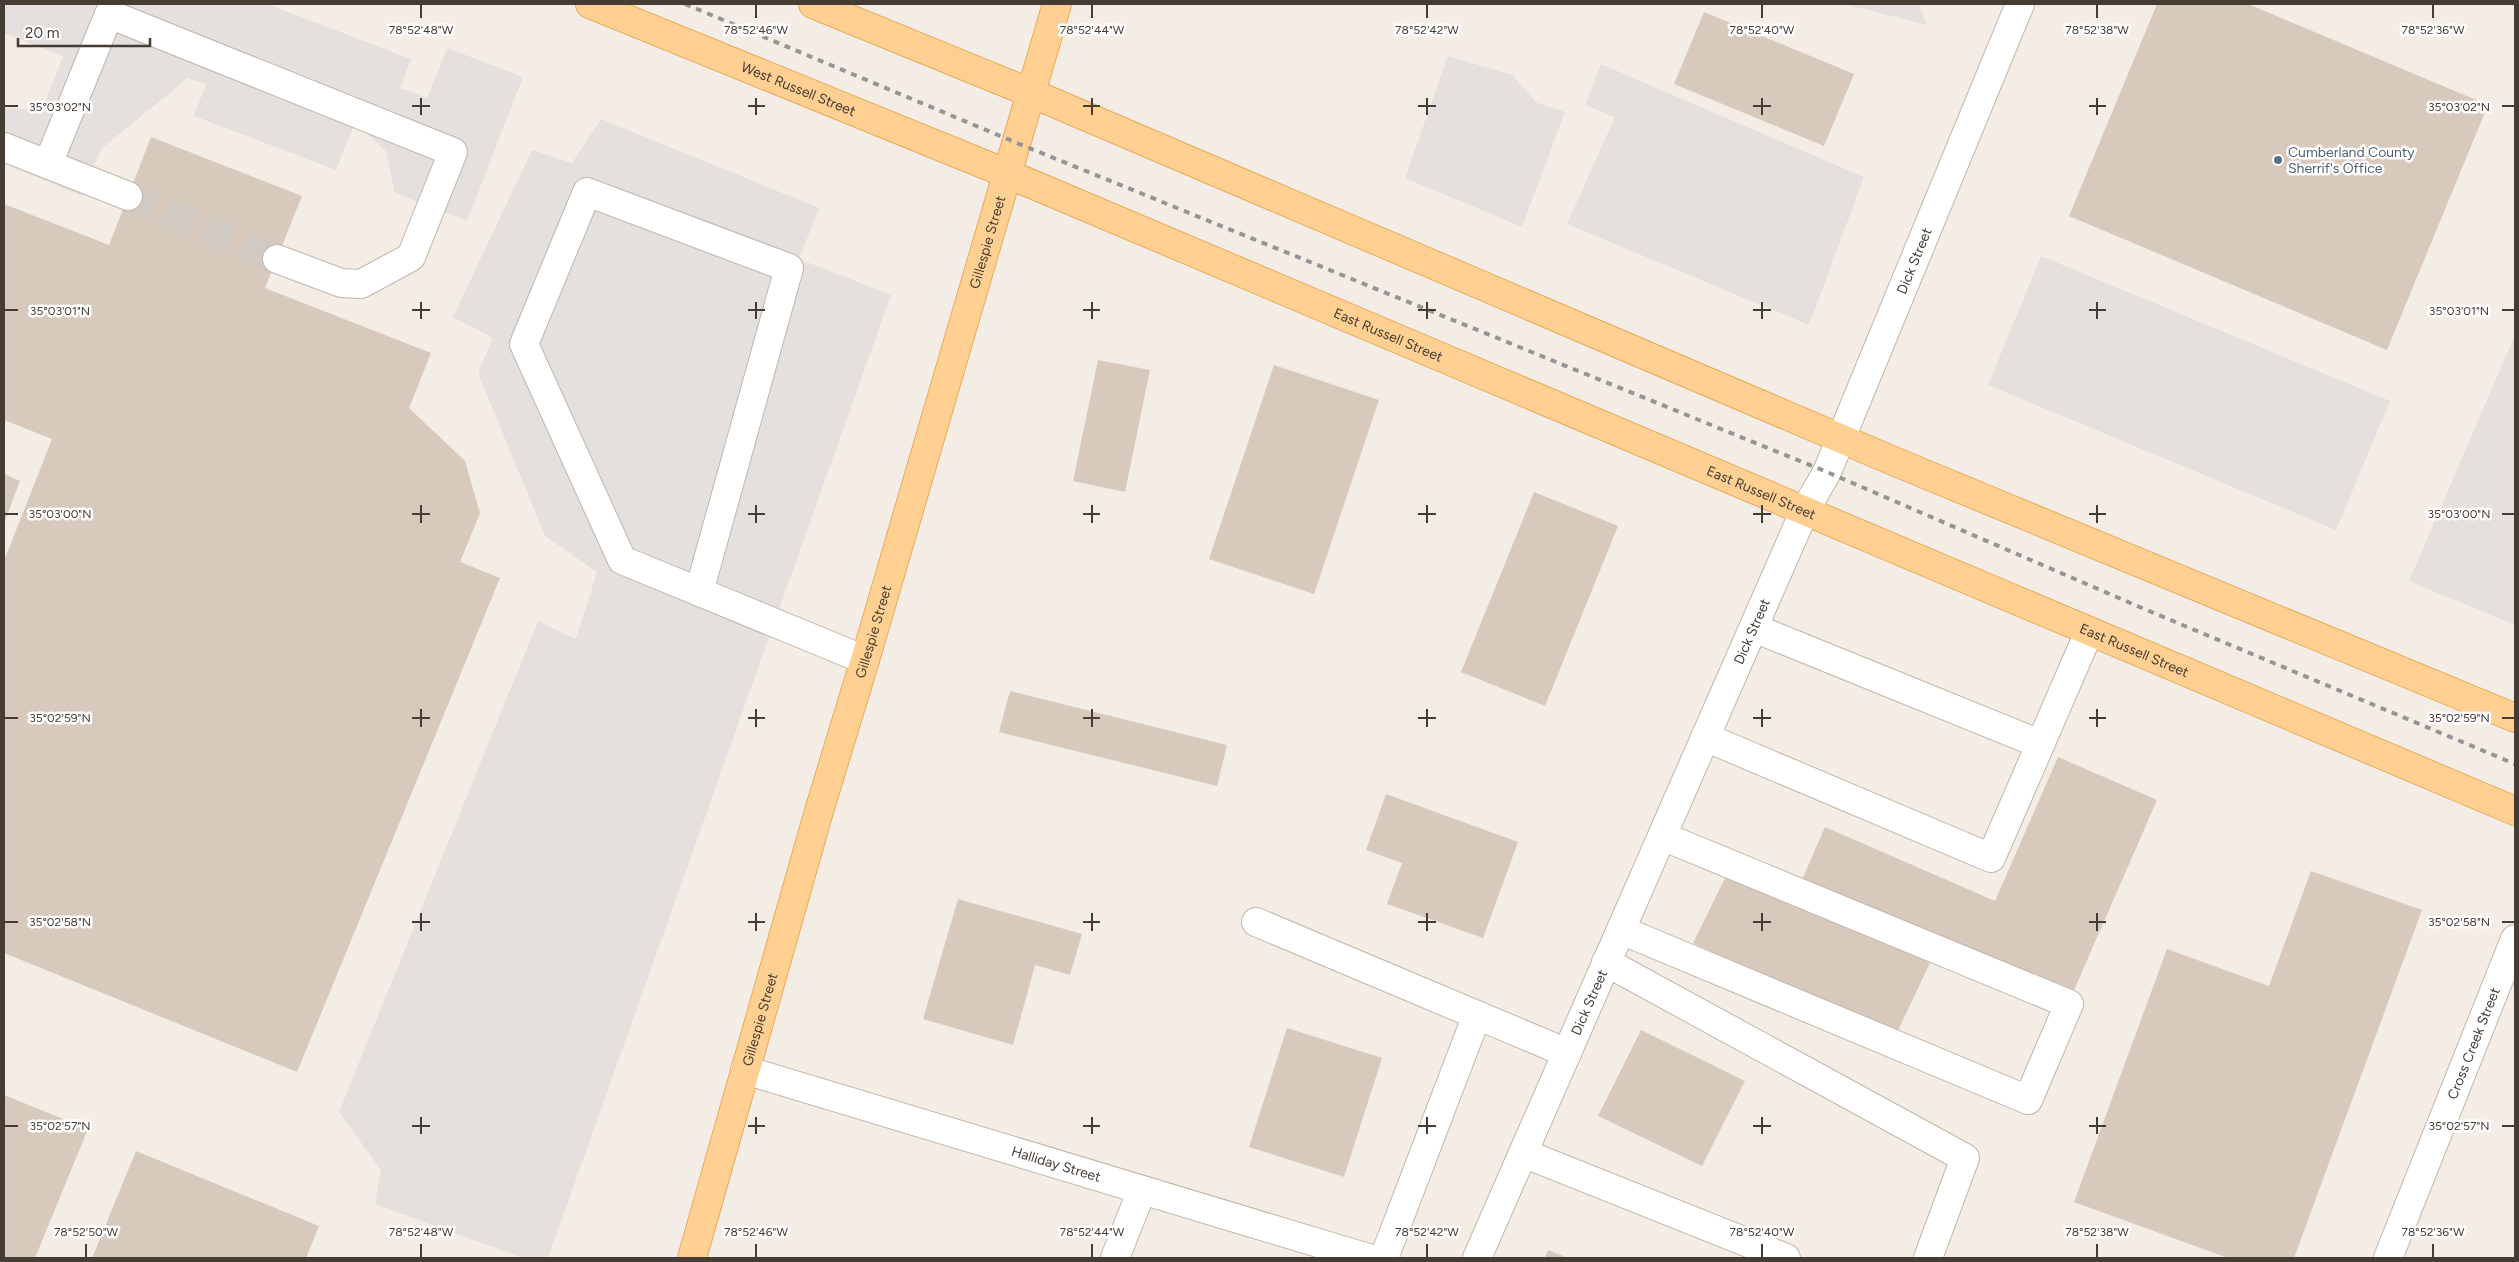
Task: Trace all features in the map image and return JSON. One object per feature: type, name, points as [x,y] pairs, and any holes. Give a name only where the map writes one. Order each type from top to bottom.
[{"type":"main road","name":"West Russell Street","points":[[590,4],[1008,174]]},
{"type":"main road","points":[[813,4],[1031,93],[1840,438],[2515,718]]},
{"type":"main road","name":"Gillespie Street","points":[[692,1258],[819,811],[1057,4]]},
{"type":"main road","name":"East Russell Street","points":[[1008,174],[2515,811]]},
{"type":"street","name":"Dick Street","points":[[1477,1258],[1804,512],[1827,472],[2020,4]]},
{"type":"street","points":[[48,164],[109,14],[453,152],[411,257],[361,284],[341,283],[277,259]]},
{"type":"street","points":[[4,147],[128,196]]},
{"type":"street","points":[[699,592],[789,268],[587,192],[524,344],[622,560],[699,592],[865,660]]},
{"type":"street","points":[[1754,628],[2040,744]]},
{"type":"street","points":[[1705,737],[1991,858],[2089,632]]},
{"type":"street","points":[[1621,930],[2028,1100],[2069,1004],[1662,836]]},
{"type":"street","points":[[1256,922],[1567,1053]]},
{"type":"street","name":"Cross Creek Street","points":[[2388,1258],[2515,940]]},
{"type":"street","points":[[1606,962],[1965,1158],[1928,1258]]},
{"type":"street","points":[[1384,1258],[1477,1014]]},
{"type":"street","name":"Halliday Street","points":[[745,1070],[1368,1258]]},
{"type":"street","points":[[1523,1152],[1786,1258]]},
{"type":"street","points":[[1115,1258],[1142,1190]]},
{"type":"shaded area","points":[[4,4],[267,4],[411,59],[400,88],[427,98],[447,48],[523,77],[467,221],[395,193],[386,151],[355,123],[336,170],[194,116],[206,84],[188,78],[101,149],[82,196],[4,164],[4,108],[42,110],[63,56],[4,33]]},
{"type":"shaded area","points":[[1845,4],[1918,4],[1927,25]]},
{"type":"shaded area","points":[[1448,56],[1512,75],[1537,103],[1565,112],[1522,227],[1405,178]]},
{"type":"shaded area","points":[[1601,64],[1864,177],[1809,325],[1567,224],[1615,117],[1585,105]]},
{"type":"shaded area","points":[[601,119],[819,208],[799,259],[891,295],[548,1258],[523,1258],[375,1204],[381,1170],[339,1112],[538,621],[576,639],[597,572],[545,536],[478,373],[493,338],[453,317],[532,150],[572,163]]},
{"type":"shaded area","points":[[2041,256],[2390,401],[2336,530],[1988,385]]},
{"type":"shaded area","points":[[2515,335],[2515,625],[2409,581]]},
{"type":"building","name":"Cumberland County Sherrif's Office","points":[[2157,4],[2248,4],[2488,105],[2387,350],[2069,216]]},
{"type":"building","points":[[1704,12],[1854,74],[1824,146],[1674,84]]},
{"type":"building","points":[[151,137],[302,196],[265,288],[431,353],[409,408],[465,461],[480,513],[460,562],[500,578],[297,1072],[4,953],[4,561],[52,439],[4,420],[4,204],[109,245]]},
{"type":"building","points":[[1098,360],[1150,370],[1125,492],[1073,481]]},
{"type":"building","points":[[1274,365],[1379,400],[1314,594],[1209,559]]},
{"type":"building","points":[[4,474],[20,481],[4,523]]},
{"type":"building","points":[[1534,492],[1618,526],[1545,706],[1461,672]]},
{"type":"building","points":[[1010,691],[1227,745],[1217,786],[999,732]]},
{"type":"building","points":[[2058,757],[2157,800],[2071,997],[1802,880],[1825,827],[1995,901]]},
{"type":"building","points":[[1386,794],[1518,842],[1483,938],[1387,904],[1402,863],[1366,850]]},
{"type":"building","points":[[1730,868],[1930,963],[1894,1039],[1693,943]]},
{"type":"building","points":[[2311,871],[2422,910],[2294,1258],[2228,1258],[2074,1202],[2167,949],[2269,986]]},
{"type":"building","points":[[958,899],[1082,934],[1070,975],[1035,965],[1013,1045],[923,1019]]},
{"type":"building","points":[[1287,1028],[1382,1058],[1344,1177],[1249,1147]]},
{"type":"building","points":[[1641,1030],[1745,1081],[1702,1166],[1598,1116]]},
{"type":"building","points":[[4,1095],[88,1129],[35,1258],[4,1258]]},
{"type":"building","points":[[136,1151],[319,1226],[306,1258],[92,1258]]},
{"type":"building","points":[[1548,1250],[1568,1258],[1545,1258]]},
{"type":"tunnel","points":[[128,196],[277,259]]},
{"type":"railway","points":[[685,4],[1017,143],[1827,472],[2142,608],[2515,764]]},
{"type":"place","name":"Cumberland County Sherrif's Office","points":[[2278,160]]}]
